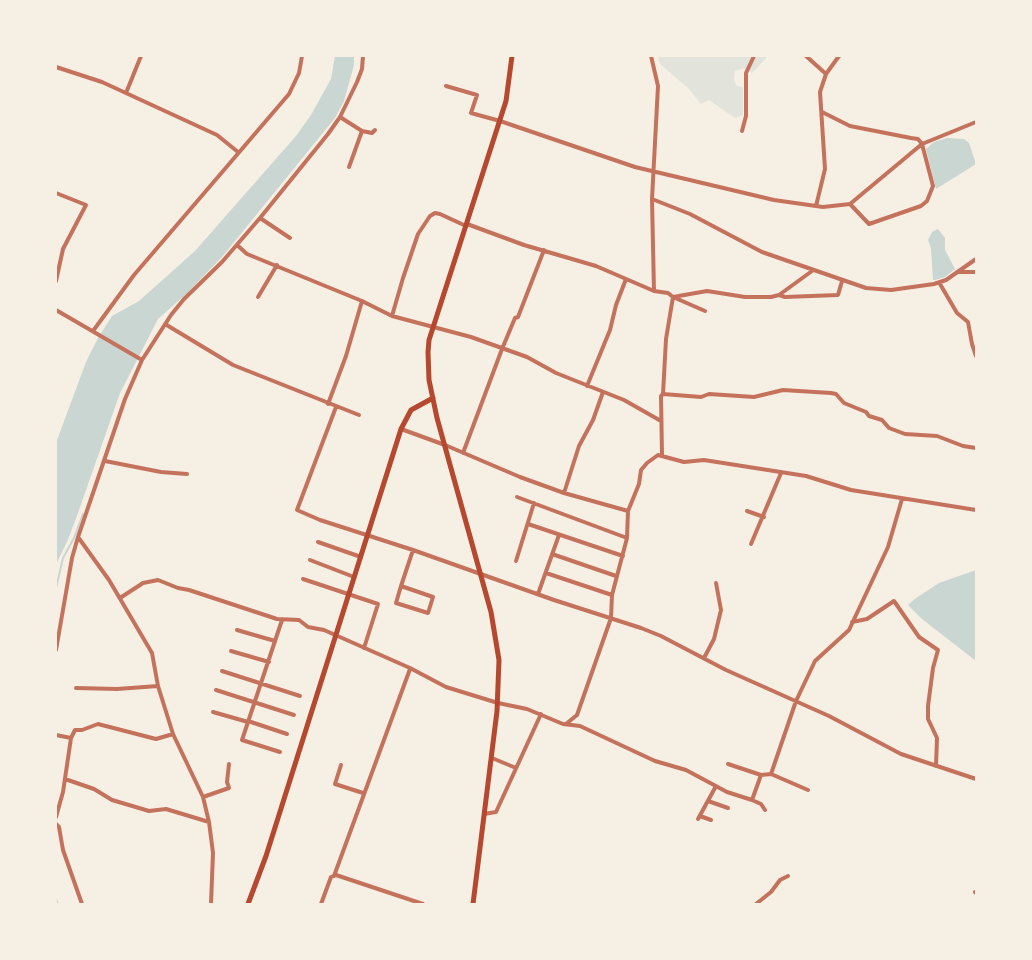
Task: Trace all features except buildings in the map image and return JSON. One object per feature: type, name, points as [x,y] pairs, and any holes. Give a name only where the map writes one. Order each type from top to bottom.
[{"type":"main road","points":[[473,904],[492,758],[500,668],[497,639],[445,445],[427,366],[429,340],[500,121],[509,87],[512,56]]},
{"type":"main road","points":[[248,904],[266,856],[401,429],[411,410],[433,398]]},
{"type":"street","points":[[126,93],[141,56]]},
{"type":"street","points":[[95,332],[134,275],[289,94],[299,74],[302,56]]},
{"type":"street","points":[[56,650],[72,558],[78,537],[141,359],[184,299],[237,245],[328,134],[340,117],[357,82],[362,69],[363,56]]},
{"type":"street","points":[[651,56],[658,86],[652,199],[654,291]]},
{"type":"street","points":[[742,131],[746,116],[746,73],[754,56]]},
{"type":"street","points":[[806,56],[826,74]]},
{"type":"street","points":[[816,206],[825,169],[820,92],[826,74],[839,56]]},
{"type":"street","points":[[56,67],[102,82],[218,135],[238,152]]},
{"type":"street","points":[[446,86],[477,95],[471,113],[655,172],[774,200],[816,206],[834,207],[850,204],[922,144],[976,122]]},
{"type":"street","points":[[822,112],[850,126],[918,139],[922,144],[933,186],[927,201],[921,206],[869,224],[850,204]]},
{"type":"street","points":[[340,117],[363,131],[372,133],[375,130]]},
{"type":"street","points":[[349,167],[363,131]]},
{"type":"street","points":[[56,194],[86,205],[63,249],[56,281]]},
{"type":"street","points":[[652,199],[690,214],[762,252],[866,288],[891,290],[934,284],[959,272],[976,259]]},
{"type":"street","points":[[392,316],[418,234],[430,216],[435,213],[596,266],[654,291],[668,293],[705,311]]},
{"type":"street","points":[[260,218],[290,238]]},
{"type":"street","points":[[237,245],[247,254],[362,301],[392,316],[486,341],[527,357],[556,373],[624,400],[661,421]]},
{"type":"street","points":[[463,453],[502,349],[515,318],[518,317],[544,250]]},
{"type":"street","points":[[258,297],[277,265]]},
{"type":"street","points":[[778,295],[813,270]]},
{"type":"street","points":[[959,272],[976,272]]},
{"type":"street","points":[[587,386],[610,330],[626,279]]},
{"type":"street","points":[[673,297],[707,291],[755,297],[838,295],[842,281]]},
{"type":"street","points":[[940,284],[957,313],[968,322],[976,356]]},
{"type":"street","points":[[662,455],[661,396],[663,394],[666,339],[673,297]]},
{"type":"street","points":[[328,404],[362,301]]},
{"type":"street","points":[[56,310],[141,359]]},
{"type":"street","points":[[165,324],[233,365],[359,415]]},
{"type":"street","points":[[663,394],[754,397],[783,390],[831,393],[836,394],[844,403],[882,420],[889,428],[905,434],[936,436],[963,446],[976,448]]},
{"type":"street","points":[[564,493],[579,446],[593,420],[603,392]]},
{"type":"street","points":[[336,407],[297,510],[661,636],[796,700],[901,754],[976,779]]},
{"type":"street","points":[[401,429],[564,493],[628,511]]},
{"type":"street","points":[[566,724],[577,715],[611,618],[612,595],[627,538],[628,511],[642,470],[647,462],[658,455],[684,462],[704,460],[806,476],[851,490],[976,510]]},
{"type":"street","points":[[105,461],[161,472],[187,474]]},
{"type":"street","points":[[751,544],[782,472]]},
{"type":"street","points":[[517,497],[627,538]]},
{"type":"street","points":[[771,774],[796,700],[814,661],[849,630],[888,546],[902,499]]},
{"type":"street","points":[[516,561],[534,503]]},
{"type":"street","points":[[747,510],[764,517]]},
{"type":"street","points":[[528,524],[623,556]]},
{"type":"street","points":[[538,594],[559,535]]},
{"type":"street","points":[[78,537],[120,598],[152,653],[158,686],[173,734],[203,798],[209,822],[213,853],[211,904]]},
{"type":"street","points":[[318,542],[361,557]]},
{"type":"street","points":[[401,586],[433,597],[428,613],[396,603],[401,586],[413,550]]},
{"type":"street","points":[[552,554],[616,576]]},
{"type":"street","points":[[310,560],[354,577]]},
{"type":"street","points":[[546,573],[612,595]]},
{"type":"street","points":[[303,579],[378,604],[364,648]]},
{"type":"street","points":[[120,598],[143,583],[158,580],[282,620],[294,619],[410,668],[446,687],[498,703],[527,709],[566,724],[580,726],[655,761],[686,770],[727,792],[753,800],[761,804],[765,810]]},
{"type":"street","points":[[704,658],[714,639],[721,610],[716,583]]},
{"type":"street","points":[[852,622],[867,618],[894,601],[919,637],[938,650],[928,706],[928,719],[937,738],[936,766]]},
{"type":"street","points":[[280,752],[242,740],[282,620]]},
{"type":"street","points":[[237,630],[275,641]]},
{"type":"street","points":[[231,651],[269,662]]},
{"type":"street","points":[[321,904],[331,877],[334,876],[410,668]]},
{"type":"street","points":[[222,671],[300,696]]},
{"type":"street","points":[[76,688],[117,689],[158,686]]},
{"type":"street","points":[[216,690],[294,715]]},
{"type":"street","points":[[213,712],[287,734]]},
{"type":"street","points":[[484,814],[496,812],[541,714]]},
{"type":"street","points":[[577,715],[580,726]]},
{"type":"street","points":[[56,817],[71,738],[75,730],[98,724],[156,739],[173,734]]},
{"type":"street","points":[[56,735],[71,738]]},
{"type":"street","points":[[492,758],[516,768]]},
{"type":"street","points":[[203,798],[229,788],[227,772],[229,764]]},
{"type":"street","points":[[728,764],[761,775],[771,774],[808,790]]},
{"type":"street","points":[[340,765],[335,784],[363,793]]},
{"type":"street","points":[[753,800],[761,775]]},
{"type":"street","points":[[65,779],[94,789],[112,800],[149,811],[166,809],[209,822]]},
{"type":"street","points":[[711,820],[699,818],[716,786]]},
{"type":"street","points":[[708,801],[728,808]]},
{"type":"street","points":[[56,824],[59,827],[63,850],[82,904]]},
{"type":"street","points":[[334,876],[423,904]]},
{"type":"street","points":[[756,904],[771,892],[780,880],[788,876]]},
{"type":"shaded area","points":[[335,56],[354,56],[354,65],[344,101],[335,118],[222,257],[158,319],[120,393],[78,513],[56,564],[56,443],[86,362],[98,338],[112,316],[139,301],[195,251],[296,136],[331,79]]},
{"type":"shaded area","points":[[768,56],[752,73],[744,68],[735,71],[734,80],[737,86],[743,87],[743,115],[735,118],[709,100],[701,104],[689,89],[660,64],[658,57]]},
{"type":"shaded area","points":[[947,138],[964,139],[969,143],[976,164],[936,189],[926,149],[934,142]]},
{"type":"shaded area","points":[[938,229],[945,238],[945,250],[955,269],[945,277],[933,280],[931,248],[928,240],[932,232]]},
{"type":"shaded area","points":[[976,570],[976,661],[922,619],[908,605],[939,583]]},
{"type":"waterway","points":[[56,588],[63,558],[83,514]]},
{"type":"waterway","points":[[56,899],[58,904]]}]
